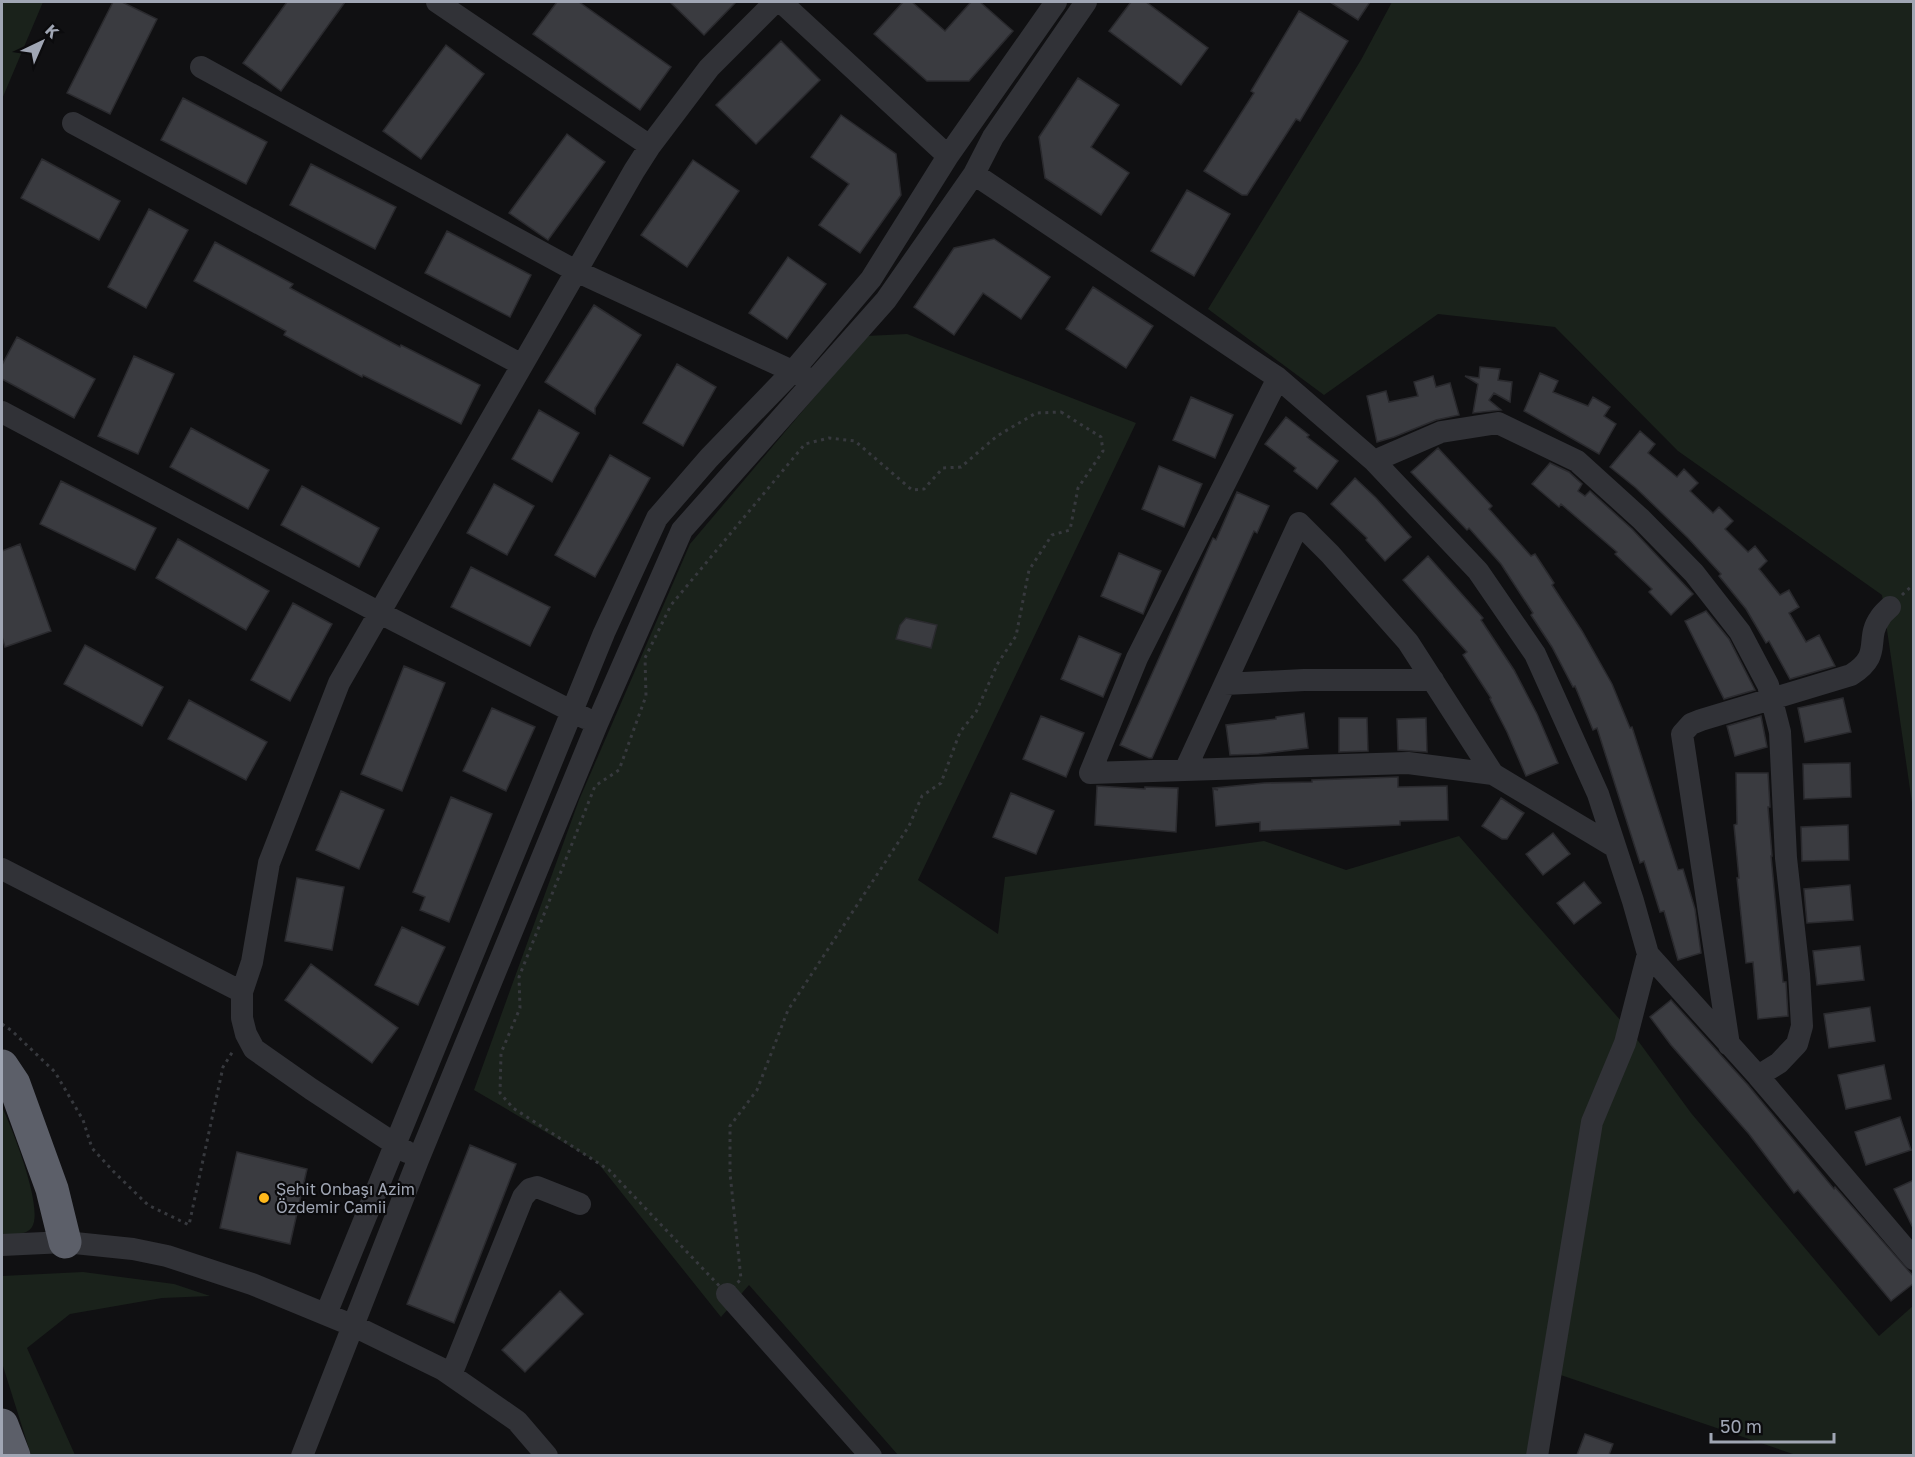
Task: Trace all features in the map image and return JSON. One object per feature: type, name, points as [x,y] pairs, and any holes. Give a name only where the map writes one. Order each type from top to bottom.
[{"type":"highway","points":[[6,1075],[52,1189],[66,1242]]},
{"type":"highway","points":[[2,1425],[14,1455]]},
{"type":"street","points":[[437,2],[650,146]]},
{"type":"street","points":[[418,1160],[255,1049],[246,1034],[242,1018],[242,992],[252,962],[269,863],[339,683],[576,271],[650,146],[709,68],[775,2]]},
{"type":"street","points":[[782,2],[948,156]]},
{"type":"street","points":[[302,1455],[418,1160],[597,724],[682,530],[803,376],[871,279],[948,156],[1056,2]]},
{"type":"street","points":[[326,1314],[571,712],[604,633],[657,518],[709,458],[886,300],[974,174],[993,136],[1086,2]]},
{"type":"street","points":[[201,67],[576,271],[803,376]]},
{"type":"street","points":[[73,123],[522,365]]},
{"type":"street","points":[[948,156],[945,170],[950,178],[963,182],[974,174]]},
{"type":"street","points":[[974,174],[1278,378],[1374,461],[1478,572],[1535,654],[1598,794],[1648,954],[1758,1076],[1914,1259]]},
{"type":"street","points":[[1278,378],[1137,658],[1090,772],[1408,763],[1492,774],[1615,847]]},
{"type":"street","points":[[2,412],[380,613],[597,724]]},
{"type":"street","points":[[1374,461],[1441,432],[1498,423],[1577,461],[1641,519],[1694,573],[1740,632],[1768,685],[1780,732],[1786,858],[1802,1026],[1797,1044],[1779,1063],[1758,1076]]},
{"type":"street","points":[[1186,768],[1299,523],[1330,554],[1408,642],[1492,774]]},
{"type":"street","points":[[1729,1045],[1682,734],[1691,724],[1701,720],[1851,675],[1862,668],[1871,654],[1879,618],[1890,607]]},
{"type":"street","points":[[1225,684],[1304,680],[1433,680]]},
{"type":"street","points":[[2,869],[242,992]]},
{"type":"street","points":[[1537,1455],[1592,1122],[1625,1043],[1648,954]]},
{"type":"street","points":[[451,1375],[523,1197],[530,1189],[537,1187],[580,1204]]},
{"type":"street","points":[[2,1245],[66,1242],[103,1245],[166,1256],[252,1284],[354,1326],[442,1369],[517,1421],[547,1455]]},
{"type":"street","points":[[727,1294],[871,1455]]},
{"type":"path","points":[[1061,412],[1101,437],[1103,451],[1078,488],[1070,530],[1052,534],[1029,570],[1016,636],[998,663],[976,712],[960,732],[941,783],[921,796],[909,826],[788,1010],[757,1090],[730,1126],[729,1173],[741,1279],[727,1294],[609,1170],[513,1108],[500,1093],[501,1053],[520,1008],[519,976],[596,786],[619,770],[646,696],[645,658],[670,605],[805,444],[829,438],[855,441],[912,490],[924,489],[943,468],[961,467],[997,436],[1036,413],[1061,412]]},
{"type":"path","points":[[2,1024],[55,1072],[83,1120],[92,1148],[114,1172],[148,1205],[189,1225],[223,1067],[246,1034]]},
{"type":"shaded area","points":[[2,2],[43,2],[2,99]]},
{"type":"shaded area","points":[[1392,2],[1913,2],[1913,810],[1882,595],[1678,451],[1555,327],[1438,314],[1324,395],[1208,309],[1361,60]]},
{"type":"shaded area","points":[[907,334],[1136,423],[918,880],[998,934],[1005,877],[1264,841],[1346,870],[1459,836],[1636,1038],[1691,1113],[1879,1336],[1913,1306],[1913,1455],[1796,1455],[1543,1369],[1528,1455],[898,1455],[749,1285],[721,1317],[597,1162],[474,1090],[579,800],[690,544],[866,336]]},
{"type":"shaded area","points":[[2,1107],[25,1168],[34,1203],[35,1217],[32,1227],[26,1232],[2,1236]]},
{"type":"shaded area","points":[[83,1272],[174,1284],[210,1296],[162,1298],[70,1314],[27,1348],[75,1455],[31,1455],[2,1363],[2,1276]]},
{"type":"building","points":[[113,2],[122,2],[157,19],[110,114],[67,93]]},
{"type":"building","points":[[287,2],[345,2],[281,91],[243,63]]},
{"type":"building","points":[[557,2],[579,2],[671,67],[640,110],[533,34]]},
{"type":"building","points":[[670,2],[736,2],[704,35]]},
{"type":"building","points":[[903,2],[912,2],[945,31],[971,2],[980,2],[1013,31],[969,81],[927,81],[874,34]]},
{"type":"building","points":[[1131,2],[1146,2],[1208,48],[1181,85],[1109,31]]},
{"type":"building","points":[[1330,2],[1370,2],[1358,20]]},
{"type":"building","points":[[1299,11],[1348,41],[1300,121],[1296,119],[1247,195],[1242,195],[1204,171],[1254,93],[1251,91]]},
{"type":"building","points":[[781,41],[820,80],[756,144],[716,105]]},
{"type":"building","points":[[446,45],[484,74],[421,159],[383,131]]},
{"type":"building","points":[[1078,78],[1119,105],[1091,147],[1129,173],[1101,215],[1045,178],[1039,137]]},
{"type":"building","points":[[183,98],[267,142],[246,184],[161,140]]},
{"type":"building","points":[[841,115],[896,154],[901,195],[860,253],[819,225],[849,184],[811,157]]},
{"type":"building","points":[[567,134],[605,162],[548,240],[509,213]]},
{"type":"building","points":[[42,159],[120,201],[99,240],[21,198]]},
{"type":"building","points":[[693,160],[739,191],[687,267],[641,235]]},
{"type":"building","points":[[311,164],[396,207],[375,249],[290,205]]},
{"type":"building","points":[[1187,190],[1230,214],[1194,276],[1151,251]]},
{"type":"building","points":[[149,209],[188,230],[146,308],[108,287]]},
{"type":"building","points":[[447,231],[531,275],[510,317],[425,273]]},
{"type":"building","points":[[994,239],[1050,277],[1021,319],[983,293],[954,335],[914,307],[954,248]]},
{"type":"building","points":[[215,242],[293,284],[290,288],[400,347],[401,345],[480,385],[461,424],[363,375],[362,377],[284,335],[286,331],[194,281]]},
{"type":"building","points":[[788,257],[826,284],[787,339],[749,313]]},
{"type":"building","points":[[1093,287],[1153,326],[1126,368],[1066,329]]},
{"type":"building","points":[[594,305],[641,335],[595,408],[595,414],[545,382]]},
{"type":"building","points":[[17,337],[95,379],[74,418],[2,379],[2,365]]},
{"type":"building","points":[[134,356],[174,374],[138,454],[98,436]]},
{"type":"building","points":[[677,364],[716,387],[683,446],[643,423]]},
{"type":"building","points":[[1480,367],[1500,369],[1498,380],[1512,382],[1510,402],[1494,393],[1489,400],[1501,410],[1473,413],[1478,384],[1465,376],[1479,378]]},
{"type":"building","points":[[1540,373],[1558,381],[1553,392],[1588,406],[1593,397],[1610,407],[1604,416],[1616,424],[1599,454],[1524,411]]},
{"type":"building","points":[[1433,376],[1436,387],[1450,383],[1459,415],[1436,420],[1377,442],[1367,396],[1386,391],[1389,402],[1418,396],[1414,382]]},
{"type":"building","points":[[1191,397],[1233,415],[1215,458],[1173,440]]},
{"type":"building","points":[[539,410],[579,433],[552,482],[512,459]]},
{"type":"building","points":[[1286,417],[1338,461],[1317,489],[1294,471],[1296,468],[1265,444]]},
{"type":"building","points":[[191,428],[269,470],[248,509],[170,467]]},
{"type":"building","points":[[1640,431],[1655,444],[1648,453],[1677,477],[1684,469],[1698,483],[1690,491],[1713,513],[1719,507],[1733,521],[1725,529],[1748,552],[1755,546],[1767,561],[1759,569],[1780,595],[1789,590],[1799,607],[1789,613],[1806,642],[1819,635],[1835,666],[1790,679],[1769,641],[1766,643],[1746,609],[1719,576],[1721,574],[1688,538],[1636,488],[1610,467]]},
{"type":"building","points":[[1438,448],[1492,506],[1489,509],[1531,556],[1535,554],[1612,684],[1630,728],[1632,727],[1678,870],[1683,869],[1695,909],[1701,953],[1678,960],[1664,911],[1660,912],[1644,861],[1640,863],[1597,728],[1593,730],[1575,686],[1573,687],[1552,647],[1531,615],[1533,613],[1501,564],[1469,528],[1467,530],[1411,472]]},
{"type":"building","points":[[610,455],[650,478],[595,577],[555,555]]},
{"type":"building","points":[[1550,463],[1569,472],[1582,484],[1578,491],[1585,496],[1590,491],[1632,529],[1693,594],[1671,615],[1649,592],[1652,589],[1615,554],[1617,552],[1561,504],[1559,507],[1532,484]]},
{"type":"building","points":[[1159,466],[1202,484],[1184,527],[1142,509]]},
{"type":"building","points":[[1355,478],[1411,537],[1385,561],[1366,540],[1367,538],[1331,504]]},
{"type":"building","points":[[61,481],[156,528],[135,570],[40,524]]},
{"type":"building","points":[[494,484],[534,506],[507,555],[467,533]]},
{"type":"building","points":[[302,486],[379,528],[359,567],[281,525]]},
{"type":"building","points":[[1237,492],[1269,506],[1257,533],[1254,531],[1152,758],[1149,758],[1120,745],[1213,538],[1216,540]]},
{"type":"building","points":[[178,539],[269,591],[246,630],[156,578]]},
{"type":"building","points":[[20,544],[51,631],[5,647],[2,637],[2,551]]},
{"type":"building","points":[[1119,553],[1161,571],[1143,614],[1101,596]]},
{"type":"building","points":[[1428,556],[1483,618],[1481,620],[1514,670],[1537,714],[1558,763],[1526,776],[1491,698],[1463,655],[1467,652],[1403,580]]},
{"type":"building","points":[[471,567],[550,607],[530,646],[451,607]]},
{"type":"building","points":[[293,603],[332,624],[290,701],[251,680]]},
{"type":"building","points":[[1706,611],[1729,639],[1755,690],[1724,699],[1685,621]]},
{"type":"building","points":[[906,618],[937,625],[931,648],[896,639],[900,625]]},
{"type":"building","points":[[1079,636],[1121,654],[1103,697],[1061,679]]},
{"type":"building","points":[[85,645],[163,687],[142,726],[64,684]]},
{"type":"building","points":[[404,666],[445,683],[402,791],[361,774]]},
{"type":"building","points":[[1843,698],[1851,732],[1805,742],[1798,708]]},
{"type":"building","points":[[189,700],[267,742],[246,780],[168,739]]},
{"type":"building","points":[[492,708],[535,727],[506,791],[463,771]]},
{"type":"building","points":[[1304,713],[1308,748],[1230,755],[1226,725]]},
{"type":"building","points":[[1041,716],[1084,733],[1066,777],[1023,759]]},
{"type":"building","points":[[1761,716],[1767,747],[1735,756],[1727,726]]},
{"type":"building","points":[[1339,718],[1367,718],[1368,751],[1339,752]]},
{"type":"building","points":[[1426,718],[1427,752],[1398,750],[1397,719]]},
{"type":"building","points":[[1850,763],[1851,797],[1804,799],[1803,764]]},
{"type":"building","points":[[1736,773],[1768,773],[1771,856],[1788,1016],[1758,1019],[1753,962],[1746,963],[1734,825],[1737,824]]},
{"type":"building","points":[[1398,777],[1398,787],[1447,786],[1448,820],[1400,821],[1400,825],[1260,831],[1260,822],[1216,826],[1213,789],[1218,790],[1214,788],[1264,783],[1312,782],[1312,780]]},
{"type":"building","points":[[1097,786],[1145,789],[1145,787],[1178,788],[1176,832],[1095,825]]},
{"type":"building","points":[[341,791],[384,810],[359,869],[316,850]]},
{"type":"building","points":[[1011,793],[1054,811],[1036,854],[993,837]]},
{"type":"building","points":[[451,797],[492,814],[449,922],[420,910],[425,897],[413,892]]},
{"type":"building","points":[[1501,798],[1524,813],[1507,839],[1502,839],[1482,826]]},
{"type":"building","points":[[1848,825],[1849,860],[1802,861],[1801,827]]},
{"type":"building","points":[[1553,833],[1570,854],[1543,875],[1526,854]]},
{"type":"building","points":[[297,878],[344,887],[332,950],[285,941]]},
{"type":"building","points":[[1584,882],[1601,903],[1574,924],[1557,903]]},
{"type":"building","points":[[1850,885],[1853,920],[1807,923],[1804,889]]},
{"type":"building","points":[[402,927],[445,947],[418,1005],[375,985]]},
{"type":"building","points":[[1860,946],[1864,980],[1817,985],[1813,951]]},
{"type":"building","points":[[311,964],[398,1028],[372,1063],[285,1000]]},
{"type":"building","points":[[1671,1000],[1748,1085],[1834,1189],[1835,1187],[1914,1277],[1914,1283],[1891,1301],[1798,1190],[1794,1193],[1749,1134],[1671,1045],[1650,1017]]},
{"type":"building","points":[[1870,1007],[1875,1041],[1829,1048],[1824,1014]]},
{"type":"building","points":[[1884,1065],[1891,1099],[1846,1109],[1838,1075]]},
{"type":"building","points":[[1900,1117],[1911,1150],[1866,1165],[1855,1132]]},
{"type":"building","points":[[470,1145],[516,1164],[454,1323],[407,1304]]},
{"type":"building","name":"Şehit Onbaşı Azim Özdemir Camii","points":[[237,1152],[307,1169],[290,1244],[220,1228]]},
{"type":"building","points":[[1914,1180],[1914,1230],[1894,1189]]},
{"type":"building","points":[[560,1291],[583,1314],[525,1372],[502,1350]]},
{"type":"building","points":[[1585,1434],[1613,1444],[1609,1455],[1577,1455]]},
{"type":"place","name":"Şehit Onbaşı Azim Özdemir Camii","points":[[264,1198]]}]
